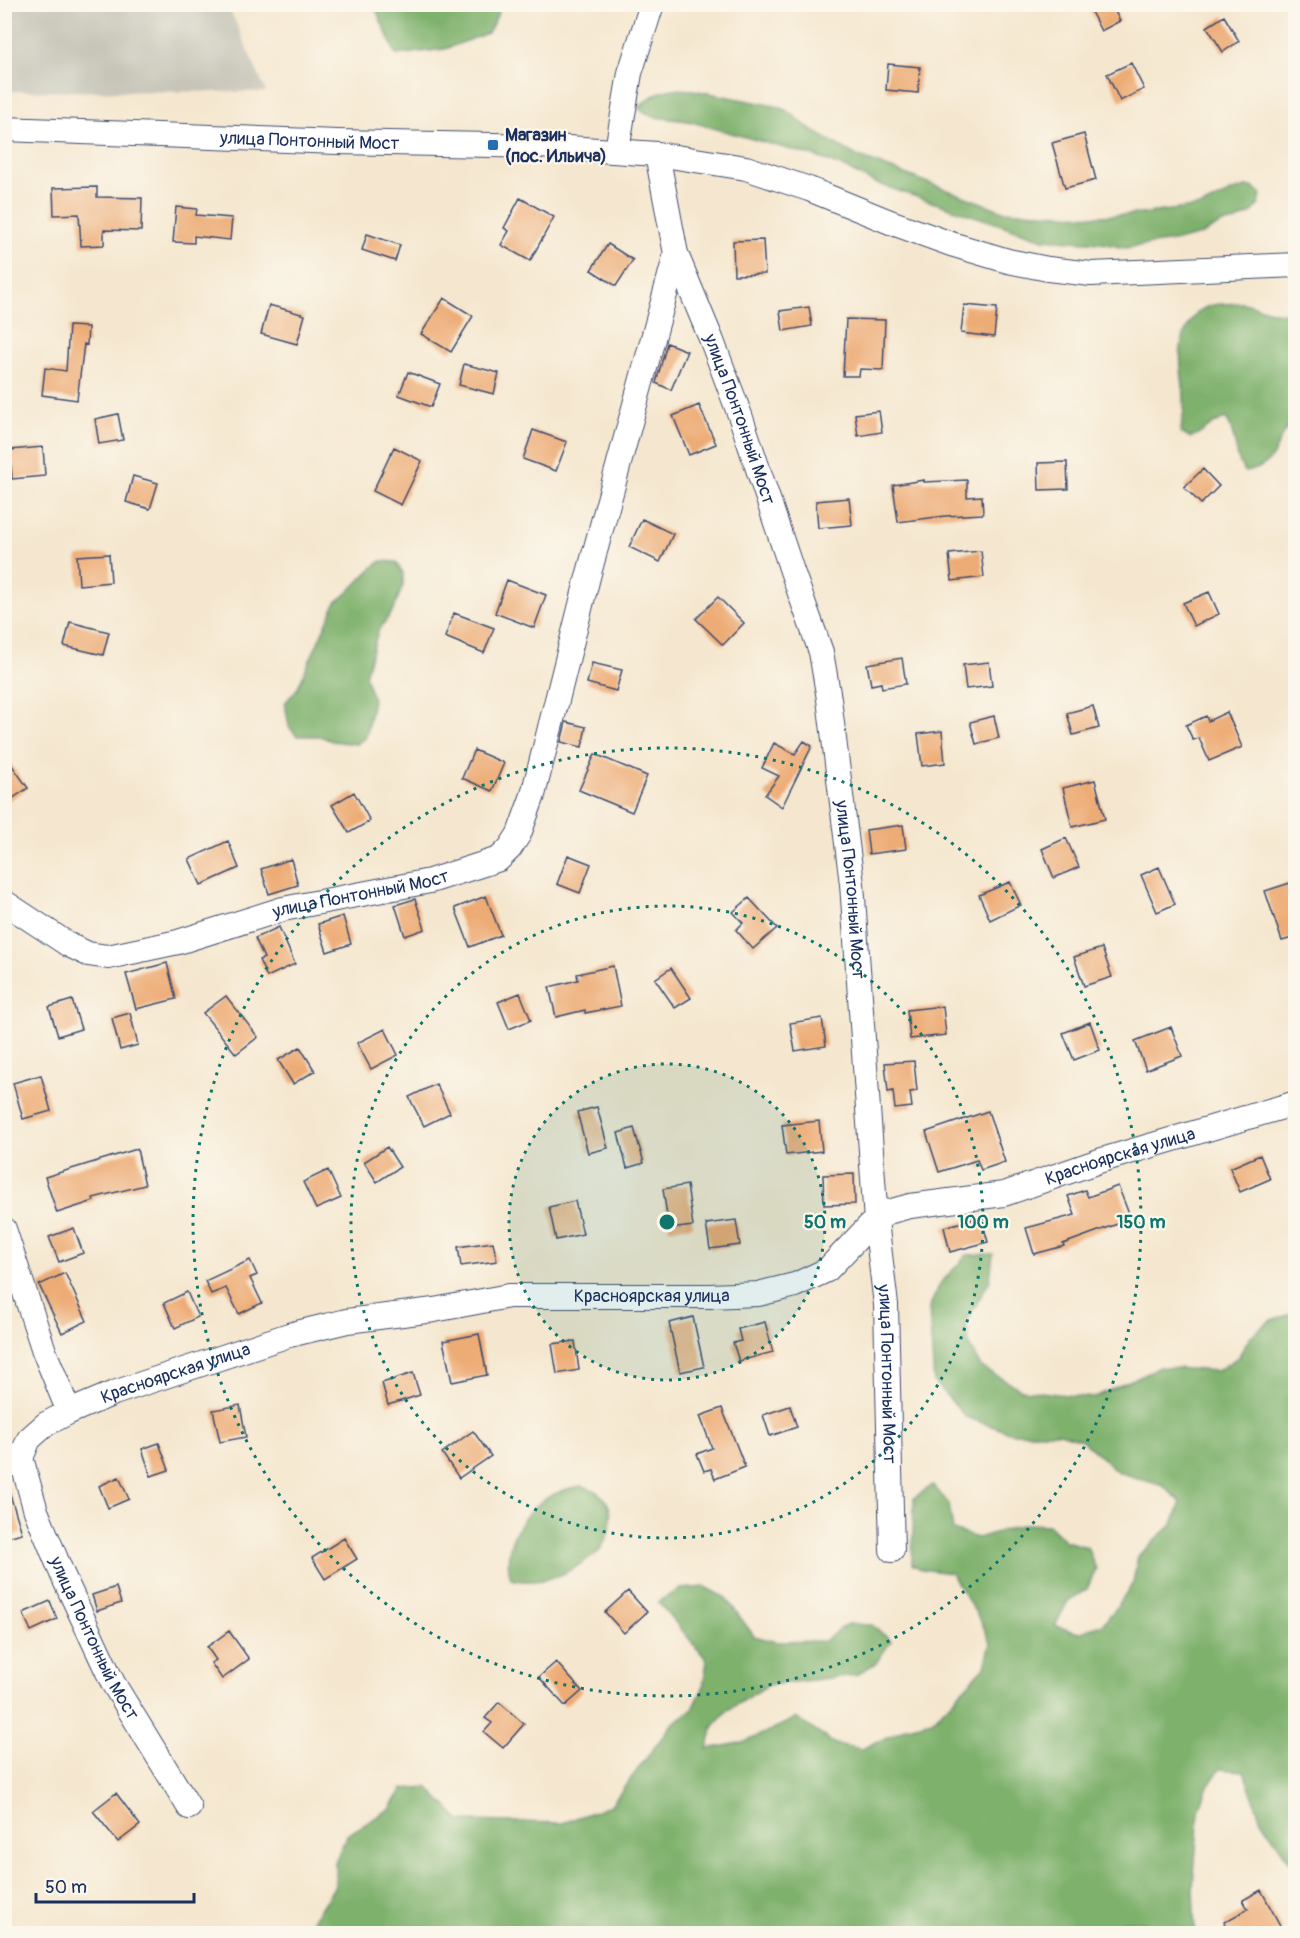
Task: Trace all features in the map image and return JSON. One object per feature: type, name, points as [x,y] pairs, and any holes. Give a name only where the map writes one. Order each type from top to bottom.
[{"type":"street","points":[[616,150],[630,73],[652,4]]},
{"type":"street","name":"улица Понтонный Мост","points":[[4,129],[337,142],[539,146],[657,154],[746,168],[809,189],[951,244],[1008,261],[1048,269],[1091,274],[1296,265]]},
{"type":"street","name":"улица Понтонный Мост","points":[[657,154],[676,254],[741,418],[821,652],[831,710],[852,884],[876,1221],[886,1305],[892,1550]]},
{"type":"street","name":"улица Понтонный Мост","points":[[4,902],[69,945],[88,954],[108,957],[178,942],[283,909],[430,880],[499,859],[519,834],[533,795],[591,568],[676,254]]},
{"type":"street","name":"Красноярская улица","points":[[13,1462],[29,1439],[46,1424],[69,1412],[114,1393],[289,1335],[347,1321],[434,1310],[509,1296],[758,1294],[795,1285],[827,1270],[888,1212],[910,1206],[1004,1194],[1102,1160],[1296,1103]]},
{"type":"street","points":[[4,1229],[44,1351],[69,1412]]},
{"type":"street","name":"улица Понтонный Мост","points":[[13,1462],[113,1683],[189,1808]]},
{"type":"shaded area","points":[[5,5],[228,5],[266,92],[5,91]]},
{"type":"green space","points":[[374,5],[497,5],[499,12],[488,33],[445,49],[396,55]]},
{"type":"green space","points":[[674,89],[693,90],[780,107],[811,130],[857,156],[1003,211],[1098,216],[1140,214],[1202,206],[1246,187],[1252,187],[1261,193],[1259,204],[1252,213],[1236,221],[1220,224],[1201,235],[1180,240],[1125,248],[1102,243],[1043,239],[875,183],[817,157],[688,121],[654,117],[639,109],[654,95]]},
{"type":"green space","points":[[1242,303],[1276,312],[1296,311],[1295,421],[1283,434],[1272,457],[1258,468],[1245,472],[1226,418],[1190,438],[1181,433],[1184,400],[1180,358],[1187,328],[1196,314],[1205,307]]},
{"type":"green space","points":[[382,561],[396,562],[403,573],[403,585],[393,611],[378,631],[365,676],[373,699],[366,737],[356,744],[332,741],[320,736],[297,736],[289,727],[285,703],[297,689],[336,602]]},
{"type":"green space","points":[[993,1254],[990,1280],[966,1322],[969,1345],[981,1367],[1022,1390],[1093,1398],[1159,1367],[1217,1371],[1238,1357],[1251,1336],[1271,1320],[1295,1313],[1295,1869],[1261,1820],[1244,1771],[1220,1769],[1207,1788],[1199,1811],[1193,1888],[1195,1933],[1148,1933],[1145,1922],[1124,1921],[1112,1934],[304,1933],[335,1886],[335,1862],[347,1835],[390,1809],[403,1789],[427,1787],[461,1821],[563,1823],[611,1805],[672,1724],[693,1709],[703,1688],[707,1660],[658,1602],[680,1589],[705,1587],[726,1598],[754,1636],[777,1642],[824,1641],[847,1624],[872,1625],[891,1641],[876,1663],[856,1675],[768,1685],[728,1710],[713,1727],[707,1749],[745,1742],[796,1718],[835,1744],[862,1749],[908,1727],[932,1721],[985,1667],[991,1643],[981,1621],[951,1573],[921,1569],[912,1564],[914,1498],[933,1485],[949,1504],[953,1530],[977,1538],[1025,1524],[1049,1525],[1065,1541],[1087,1547],[1096,1569],[1087,1589],[1068,1601],[1055,1626],[1079,1633],[1103,1624],[1133,1583],[1138,1556],[1173,1524],[1181,1502],[1163,1486],[1118,1472],[1082,1440],[1060,1433],[1012,1433],[966,1417],[934,1382],[929,1308],[940,1284],[967,1255]]},
{"type":"green space","points":[[582,1486],[594,1490],[608,1503],[611,1521],[609,1531],[598,1552],[571,1570],[552,1578],[532,1581],[511,1579],[509,1552],[518,1527],[526,1516],[547,1498],[564,1490]]},
{"type":"building","points":[[1087,4],[1111,4],[1120,21],[1101,31]]},
{"type":"building","points":[[1224,16],[1239,41],[1223,52],[1207,27]]},
{"type":"building","points":[[1131,63],[1144,89],[1120,101],[1107,74]]},
{"type":"building","points":[[888,64],[920,67],[918,93],[886,90]]},
{"type":"building","points":[[1084,134],[1096,180],[1065,188],[1052,143]]},
{"type":"building","points":[[97,187],[97,197],[142,198],[141,231],[104,230],[104,245],[81,246],[79,214],[54,215],[53,188]]},
{"type":"building","points":[[520,198],[554,217],[530,261],[501,245],[509,231],[504,228]]},
{"type":"building","points":[[176,207],[197,209],[196,215],[232,218],[230,240],[194,236],[194,243],[173,242]]},
{"type":"building","points":[[367,234],[400,245],[395,261],[362,250]]},
{"type":"building","points":[[763,240],[765,274],[734,275],[733,241]]},
{"type":"building","points":[[608,244],[633,260],[616,286],[591,270]]},
{"type":"building","points":[[444,298],[473,316],[451,352],[421,334]]},
{"type":"building","points":[[269,305],[305,315],[297,344],[261,334]]},
{"type":"building","points":[[964,305],[997,308],[994,337],[961,333]]},
{"type":"building","points":[[809,307],[812,326],[783,331],[780,311]]},
{"type":"building","points":[[846,319],[885,320],[883,370],[860,369],[859,376],[843,376]]},
{"type":"building","points":[[69,326],[88,327],[77,400],[42,395],[45,368],[66,371]]},
{"type":"building","points":[[667,343],[687,351],[671,390],[656,383]]},
{"type":"building","points":[[464,364],[499,373],[494,394],[459,385]]},
{"type":"building","points":[[408,372],[440,384],[431,407],[399,395]]},
{"type":"building","points":[[699,405],[716,444],[689,455],[673,416]]},
{"type":"building","points":[[879,411],[882,432],[858,436],[855,414]]},
{"type":"building","points":[[118,414],[123,440],[99,444],[95,419]]},
{"type":"building","points":[[533,430],[567,442],[556,471],[523,459]]},
{"type":"building","points":[[43,447],[45,476],[12,479],[10,450]]},
{"type":"building","points":[[394,447],[422,461],[401,505],[373,491]]},
{"type":"building","points":[[1067,462],[1068,489],[1039,490],[1038,463]]},
{"type":"building","points":[[1203,469],[1219,486],[1201,504],[1184,487]]},
{"type":"building","points":[[133,476],[158,483],[150,509],[126,502]]},
{"type":"building","points":[[924,480],[924,482],[967,480],[967,497],[982,496],[983,514],[898,522],[893,485]]},
{"type":"building","points":[[849,498],[852,525],[818,528],[816,501]]},
{"type":"building","points":[[642,519],[673,534],[660,562],[629,547]]},
{"type":"building","points":[[981,551],[984,577],[952,581],[949,554]]},
{"type":"building","points":[[109,554],[111,582],[79,585],[77,556]]},
{"type":"building","points":[[507,580],[546,595],[534,628],[495,613]]},
{"type":"building","points":[[1209,592],[1219,614],[1194,626],[1183,603]]},
{"type":"building","points":[[718,597],[744,623],[723,645],[696,619]]},
{"type":"building","points":[[454,613],[494,628],[484,653],[445,637]]},
{"type":"building","points":[[70,622],[109,632],[103,655],[64,646]]},
{"type":"building","points":[[902,658],[906,684],[882,688],[881,683],[871,685],[867,664]]},
{"type":"building","points":[[989,662],[992,686],[966,689],[963,665]]},
{"type":"building","points":[[592,663],[622,670],[616,691],[587,683]]},
{"type":"building","points":[[1093,706],[1099,728],[1073,735],[1067,713]]},
{"type":"building","points":[[1227,712],[1242,747],[1209,761],[1199,738],[1193,740],[1186,725],[1206,716],[1208,721]]},
{"type":"building","points":[[994,716],[999,738],[976,744],[970,722]]},
{"type":"building","points":[[566,722],[586,727],[582,747],[561,742]]},
{"type":"building","points":[[942,731],[945,763],[922,766],[918,734]]},
{"type":"building","points":[[804,741],[812,746],[782,807],[765,795],[779,776],[762,768],[774,743],[795,754]]},
{"type":"building","points":[[474,750],[504,763],[492,791],[462,778]]},
{"type":"building","points":[[4,754],[28,788],[4,804]]},
{"type":"building","points":[[595,754],[647,776],[632,812],[579,790]]},
{"type":"building","points":[[1095,780],[1105,819],[1072,827],[1063,788]]},
{"type":"building","points":[[354,792],[370,821],[349,833],[332,805]]},
{"type":"building","points":[[903,825],[906,849],[869,854],[866,830]]},
{"type":"building","points":[[1066,838],[1079,867],[1054,878],[1042,849]]},
{"type":"building","points":[[228,841],[239,868],[201,885],[189,859]]},
{"type":"building","points":[[568,855],[591,864],[580,893],[557,884]]},
{"type":"building","points":[[291,859],[298,885],[269,894],[261,869]]},
{"type":"building","points":[[1159,867],[1175,904],[1157,912],[1141,875]]},
{"type":"building","points":[[1296,881],[1296,937],[1282,941],[1265,891]]},
{"type":"building","points":[[1010,882],[1021,905],[990,920],[979,895]]},
{"type":"building","points":[[486,896],[501,935],[470,947],[455,908]]},
{"type":"building","points":[[749,898],[777,928],[753,949],[736,930],[743,923],[733,912]]},
{"type":"building","points":[[415,899],[425,929],[405,936],[395,905]]},
{"type":"building","points":[[343,916],[351,944],[327,952],[318,924]]},
{"type":"building","points":[[279,927],[295,964],[267,977],[259,960],[264,958],[255,938]]},
{"type":"building","points":[[1102,948],[1112,977],[1084,986],[1074,957]]},
{"type":"building","points":[[167,963],[176,999],[136,1009],[126,974]]},
{"type":"building","points":[[613,966],[621,1006],[585,1013],[585,1010],[556,1017],[549,987],[578,980],[577,974]]},
{"type":"building","points":[[671,968],[691,998],[675,1008],[655,979]]},
{"type":"building","points":[[520,993],[531,1020],[509,1029],[498,1002]]},
{"type":"building","points":[[226,996],[258,1037],[236,1054],[203,1013]]},
{"type":"building","points":[[72,1000],[81,1029],[58,1036],[49,1007]]},
{"type":"building","points":[[943,1006],[946,1035],[910,1039],[907,1010]]},
{"type":"building","points":[[130,1013],[138,1045],[120,1050],[112,1018]]},
{"type":"building","points":[[822,1018],[826,1046],[795,1051],[790,1023]]},
{"type":"building","points":[[1090,1022],[1100,1050],[1074,1060],[1063,1033]]},
{"type":"building","points":[[1171,1027],[1182,1056],[1146,1070],[1135,1041]]},
{"type":"building","points":[[385,1029],[398,1055],[371,1069],[357,1043]]},
{"type":"building","points":[[300,1047],[315,1071],[293,1084],[278,1060]]},
{"type":"building","points":[[914,1061],[917,1091],[910,1092],[912,1107],[895,1109],[893,1091],[888,1092],[885,1063]]},
{"type":"building","points":[[41,1075],[51,1111],[23,1119],[13,1083]]},
{"type":"building","points":[[436,1084],[450,1113],[424,1126],[409,1097]]},
{"type":"building","points":[[597,1107],[608,1148],[588,1153],[577,1112]]},
{"type":"building","points":[[988,1111],[1005,1162],[981,1170],[977,1160],[939,1172],[926,1132]]},
{"type":"building","points":[[819,1121],[822,1151],[786,1155],[782,1125]]},
{"type":"building","points":[[634,1128],[644,1163],[627,1168],[618,1133]]},
{"type":"building","points":[[387,1147],[400,1167],[377,1182],[364,1162]]},
{"type":"building","points":[[137,1149],[145,1185],[93,1198],[94,1201],[57,1213],[45,1177]]},
{"type":"building","points":[[1260,1155],[1270,1179],[1240,1192],[1230,1168]]},
{"type":"building","points":[[328,1170],[341,1198],[316,1209],[303,1182]]},
{"type":"building","points":[[854,1174],[855,1204],[824,1205],[823,1175]]},
{"type":"building","points":[[687,1185],[693,1226],[669,1229],[663,1189]]},
{"type":"building","points":[[1118,1186],[1131,1219],[1063,1244],[1064,1246],[1034,1254],[1026,1228],[1075,1215],[1068,1196],[1085,1190],[1088,1197]]},
{"type":"building","points":[[575,1201],[583,1234],[556,1240],[549,1207]]},
{"type":"building","points":[[981,1217],[988,1242],[950,1252],[944,1227]]},
{"type":"building","points":[[736,1220],[740,1245],[710,1249],[706,1224]]},
{"type":"building","points":[[74,1228],[83,1253],[59,1262],[49,1237]]},
{"type":"building","points":[[493,1242],[497,1261],[461,1266],[458,1247]]},
{"type":"building","points":[[250,1260],[257,1275],[250,1278],[262,1303],[239,1314],[226,1288],[211,1294],[205,1281]]},
{"type":"building","points":[[65,1273],[87,1321],[62,1333],[39,1285]]},
{"type":"building","points":[[187,1292],[198,1317],[175,1328],[164,1303]]},
{"type":"building","points":[[693,1317],[704,1367],[680,1372],[669,1323]]},
{"type":"building","points":[[765,1322],[773,1352],[739,1361],[733,1343],[741,1341],[738,1329]]},
{"type":"building","points":[[479,1334],[487,1375],[452,1382],[443,1341]]},
{"type":"building","points":[[575,1341],[579,1370],[557,1374],[552,1344]]},
{"type":"building","points":[[413,1373],[420,1395],[388,1405],[382,1383]]},
{"type":"building","points":[[240,1405],[246,1437],[220,1442],[213,1410]]},
{"type":"building","points":[[790,1406],[797,1427],[770,1436],[763,1415]]},
{"type":"building","points":[[722,1408],[745,1467],[715,1479],[711,1469],[704,1471],[697,1454],[712,1448],[700,1416]]},
{"type":"building","points":[[473,1431],[491,1456],[459,1478],[442,1453]]},
{"type":"building","points":[[159,1443],[169,1470],[151,1476],[142,1449]]},
{"type":"building","points":[[119,1477],[129,1499],[108,1508],[99,1486]]},
{"type":"building","points":[[8,1488],[22,1533],[4,1538],[4,1489]]},
{"type":"building","points":[[344,1538],[357,1559],[325,1579],[312,1558]]},
{"type":"building","points":[[116,1587],[121,1603],[97,1611],[92,1595]]},
{"type":"building","points":[[628,1591],[647,1612],[624,1633],[605,1612]]},
{"type":"building","points":[[50,1601],[57,1619],[31,1631],[23,1613]]},
{"type":"building","points":[[229,1631],[249,1659],[222,1679],[211,1663],[216,1660],[207,1647]]},
{"type":"building","points":[[556,1662],[582,1691],[565,1706],[539,1677]]},
{"type":"building","points":[[499,1702],[524,1724],[503,1748],[484,1732],[492,1723],[485,1718]]},
{"type":"building","points":[[116,1793],[140,1825],[118,1842],[93,1811]]},
{"type":"building","points":[[1261,1890],[1282,1929],[1273,1934],[1230,1934],[1224,1922],[1248,1909],[1243,1900]]},
{"type":"place","name":"Магазин (пос. Ильича)","points":[[493,145]]}]
